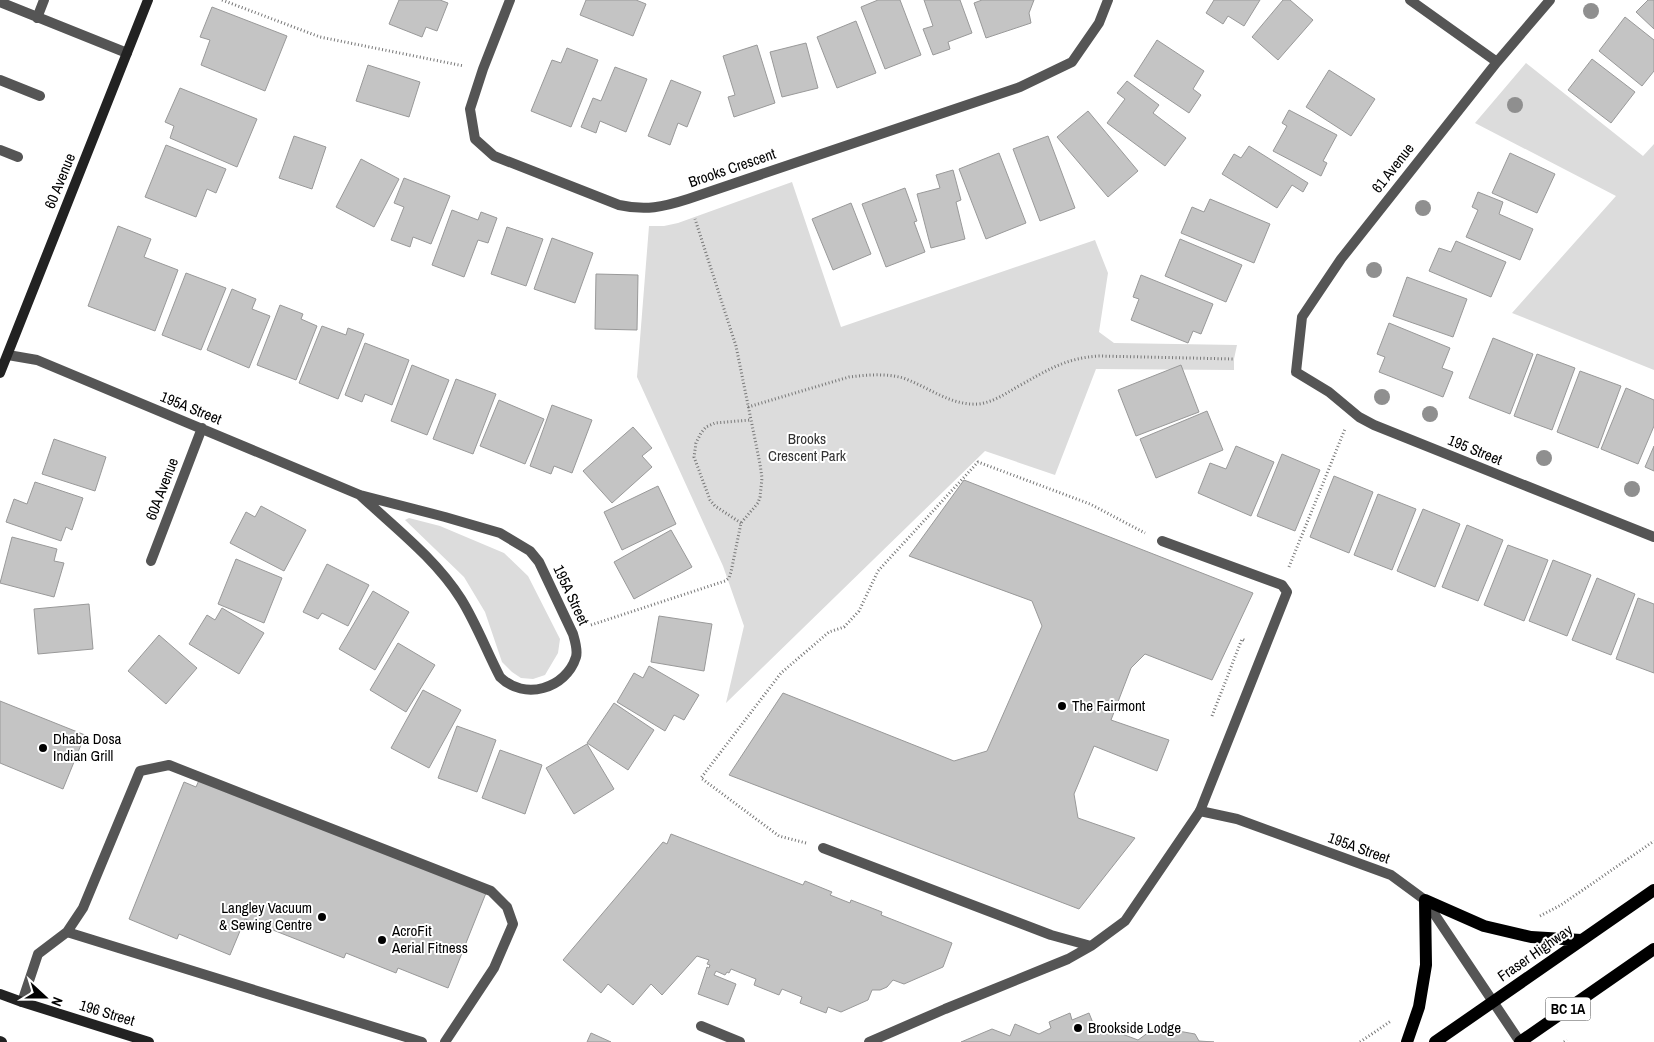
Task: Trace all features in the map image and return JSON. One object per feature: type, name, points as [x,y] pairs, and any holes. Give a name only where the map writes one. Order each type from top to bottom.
[{"type":"main road","name":"Fraser Highway","points":[[1435,1042],[1654,890]]},
{"type":"main road","points":[[1407,1042],[1419,1007],[1426,965],[1425,900],[1484,926],[1531,937],[1581,940]]},
{"type":"main road","name":"BC 1A","points":[[1520,1042],[1654,949]]},
{"type":"street","points":[[37,18],[44,0]]},
{"type":"street","name":"60 Avenue","points":[[0,373],[148,0]]},
{"type":"street","name":"Brooks Crescent","points":[[510,0],[483,69],[470,110],[475,140],[494,156],[619,205],[638,209],[664,207],[1020,87],[1072,62],[1099,23],[1108,0]]},
{"type":"street","points":[[1410,0],[1497,62]]},
{"type":"street","name":"61 Avenue","points":[[1296,372],[1302,316],[1340,259],[1497,62],[1550,0]]},
{"type":"street","points":[[0,2],[127,53]]},
{"type":"street","points":[[0,80],[40,96]]},
{"type":"street","points":[[0,150],[18,157]]},
{"type":"street","name":"195A Street","points":[[8,355],[37,360],[360,495],[446,516],[500,533],[530,551],[539,562],[572,631],[576,644],[576,655],[569,670],[561,678],[542,689],[529,691],[516,689],[505,683],[500,678],[460,597],[437,567],[360,495]]},
{"type":"street","name":"195 Street","points":[[1296,372],[1329,392],[1374,426],[1654,537]]},
{"type":"street","name":"60A Avenue","points":[[151,561],[202,428]]},
{"type":"street","points":[[869,1042],[1068,959],[1090,946],[1125,920],[1200,811],[1287,592],[1282,585],[1162,541]]},
{"type":"street","points":[[22,1002],[38,954],[68,932],[83,908],[140,771],[169,765],[491,892],[507,908],[513,924],[494,968],[445,1042]]},
{"type":"street","name":"195A Street","points":[[1200,811],[1237,819],[1390,875],[1425,900],[1520,1042]]},
{"type":"street","points":[[823,848],[1051,935],[1090,946]]},
{"type":"street","points":[[68,932],[422,1042]]},
{"type":"street","name":"196 Street","points":[[0,994],[149,1042]]},
{"type":"street","points":[[701,1026],[740,1042]]},
{"type":"path","points":[[222,0],[320,37],[463,65]]},
{"type":"path","points":[[588,626],[725,582],[731,572],[741,523],[758,503],[761,490],[760,464],[736,346],[695,219]]},
{"type":"path","points":[[748,407],[849,377],[895,376],[956,402],[979,404],[994,400],[1057,365],[1077,358],[1099,356],[1234,359]]},
{"type":"path","points":[[741,523],[715,506],[710,500],[694,457],[701,433],[706,428],[715,423],[750,420]]},
{"type":"path","points":[[1282,585],[1345,429]]},
{"type":"path","points":[[823,848],[780,836],[701,778],[781,673],[829,632],[844,627],[859,612],[878,571],[978,462],[1090,504],[1162,541]]},
{"type":"path","points":[[1212,716],[1242,639],[1248,641]]},
{"type":"path","points":[[1533,919],[1561,905],[1654,841]]},
{"type":"green space","points":[[1526,63],[1643,156],[1654,144],[1654,370],[1512,313],[1616,196],[1475,123]]},
{"type":"green space","name":"Brooks Crescent Park","points":[[792,182],[841,327],[1095,240],[1108,273],[1099,332],[1114,343],[1237,345],[1234,370],[1096,369],[1055,475],[985,451],[726,703],[744,626],[723,566],[637,377],[649,226],[664,226],[678,223]]},
{"type":"green space","points":[[409,518],[440,526],[504,553],[528,576],[560,639],[558,653],[545,675],[533,679],[521,678],[502,662],[485,612],[464,577],[405,520]]},
{"type":"building","points":[[399,0],[440,0],[448,3],[437,31],[426,27],[422,37],[389,24]]},
{"type":"building","points":[[586,0],[636,0],[646,4],[633,36],[580,15]]},
{"type":"building","points":[[878,0],[900,0],[921,55],[885,69],[861,7]]},
{"type":"building","points":[[924,0],[960,0],[972,33],[948,42],[950,49],[933,55],[923,29],[933,26]]},
{"type":"building","points":[[982,0],[1034,0],[1029,13],[1031,23],[986,38],[974,3]]},
{"type":"building","points":[[1214,0],[1260,0],[1244,26],[1228,16],[1223,24],[1206,13]]},
{"type":"building","points":[[1283,0],[1290,0],[1313,20],[1278,60],[1252,37]]},
{"type":"building","points":[[1648,0],[1654,0],[1654,29],[1636,12]]},
{"type":"building","points":[[212,7],[287,36],[265,91],[201,65],[210,40],[200,37]]},
{"type":"building","points":[[1625,17],[1654,40],[1654,71],[1642,86],[1599,51]]},
{"type":"building","points":[[856,21],[876,73],[837,88],[817,37]]},
{"type":"building","points":[[1157,40],[1204,71],[1193,89],[1201,95],[1189,113],[1134,76]]},
{"type":"building","points":[[806,43],[818,88],[782,97],[770,52]]},
{"type":"building","points":[[757,45],[775,103],[734,117],[728,97],[735,95],[723,56]]},
{"type":"building","points":[[567,48],[598,60],[571,127],[531,111],[552,60],[561,63]]},
{"type":"building","points":[[1592,59],[1635,92],[1611,123],[1568,90]]},
{"type":"building","points":[[368,65],[420,82],[409,117],[356,101]]},
{"type":"building","points":[[615,67],[647,79],[626,132],[600,121],[596,133],[581,127],[593,98],[601,101]]},
{"type":"building","points":[[1329,70],[1375,99],[1351,136],[1306,107]]},
{"type":"building","points":[[671,80],[701,92],[687,127],[678,123],[670,145],[648,136]]},
{"type":"building","points":[[1127,81],[1159,105],[1153,113],[1186,138],[1165,166],[1107,123],[1125,99],[1117,93]]},
{"type":"building","points":[[180,88],[257,119],[237,167],[170,138],[174,126],[165,122]]},
{"type":"building","points":[[1289,110],[1337,135],[1323,161],[1327,163],[1321,176],[1273,151],[1287,126],[1282,123]]},
{"type":"building","points":[[1088,111],[1138,171],[1108,197],[1057,137]]},
{"type":"building","points":[[294,136],[326,147],[312,189],[279,178]]},
{"type":"building","points":[[1048,136],[1075,208],[1040,221],[1013,149]]},
{"type":"building","points":[[166,145],[226,169],[216,193],[207,189],[196,217],[145,197]]},
{"type":"building","points":[[1249,146],[1308,183],[1303,192],[1292,185],[1277,208],[1222,174],[1234,154],[1241,158]]},
{"type":"building","points":[[999,153],[1026,223],[986,239],[959,169]]},
{"type":"building","points":[[1510,153],[1555,174],[1537,213],[1492,193]]},
{"type":"building","points":[[361,159],[399,179],[374,227],[336,207]]},
{"type":"building","points":[[953,170],[961,200],[956,202],[965,239],[931,248],[917,194],[940,188],[936,175]]},
{"type":"building","points":[[404,178],[450,196],[431,244],[413,237],[410,247],[391,240],[404,207],[394,203]]},
{"type":"building","points":[[905,188],[917,221],[914,222],[925,252],[886,267],[862,204]]},
{"type":"building","points":[[1478,192],[1503,202],[1499,214],[1533,229],[1520,260],[1466,237],[1478,210],[1472,207]]},
{"type":"building","points":[[1210,199],[1270,224],[1254,263],[1181,233],[1192,207],[1204,212]]},
{"type":"building","points":[[851,203],[871,254],[833,270],[812,219]]},
{"type":"building","points":[[452,210],[478,220],[481,212],[497,218],[488,243],[478,240],[464,277],[432,265]]},
{"type":"building","points":[[118,226],[151,239],[144,257],[178,270],[155,331],[88,306]]},
{"type":"building","points":[[507,227],[543,239],[526,286],[491,274]]},
{"type":"building","points":[[552,238],[593,253],[575,303],[534,289]]},
{"type":"building","points":[[1180,239],[1242,265],[1226,302],[1165,276]]},
{"type":"building","points":[[1456,241],[1506,262],[1491,297],[1429,271],[1439,248],[1451,252]]},
{"type":"building","points":[[186,273],[226,288],[201,350],[162,335]]},
{"type":"building","points":[[596,274],[638,275],[637,330],[595,329]]},
{"type":"building","points":[[1141,275],[1213,304],[1201,334],[1193,331],[1188,343],[1131,320],[1139,299],[1133,297]]},
{"type":"building","points":[[1407,277],[1467,299],[1453,337],[1393,316]]},
{"type":"building","points":[[232,289],[256,299],[252,309],[270,316],[249,368],[207,350]]},
{"type":"building","points":[[280,305],[303,314],[301,319],[317,326],[296,380],[257,365]]},
{"type":"building","points":[[1389,323],[1450,348],[1442,368],[1453,372],[1443,397],[1379,372],[1385,357],[1377,354]]},
{"type":"building","points":[[322,326],[346,335],[348,328],[364,334],[338,399],[299,383]]},
{"type":"building","points":[[1493,338],[1533,354],[1510,414],[1469,398]]},
{"type":"building","points":[[365,343],[409,360],[392,405],[365,394],[362,402],[345,395]]},
{"type":"building","points":[[1537,354],[1575,368],[1552,430],[1514,416]]},
{"type":"building","points":[[412,365],[449,380],[427,435],[391,421]]},
{"type":"building","points":[[1181,365],[1199,412],[1136,436],[1118,390]]},
{"type":"building","points":[[1580,371],[1621,386],[1598,448],[1557,432]]},
{"type":"building","points":[[456,379],[496,394],[473,454],[433,439]]},
{"type":"building","points":[[1626,388],[1654,400],[1654,426],[1638,464],[1601,449]]},
{"type":"building","points":[[499,400],[544,419],[525,464],[480,446]]},
{"type":"building","points":[[552,405],[592,420],[572,473],[554,466],[551,474],[530,466]]},
{"type":"building","points":[[1207,411],[1223,450],[1156,478],[1140,439]]},
{"type":"building","points":[[633,427],[652,448],[642,456],[652,467],[612,503],[583,471]]},
{"type":"building","points":[[54,439],[106,457],[95,491],[42,474]]},
{"type":"building","points":[[1236,446],[1274,462],[1251,516],[1198,493],[1210,463],[1226,469]]},
{"type":"building","points":[[1654,446],[1654,471],[1645,467]]},
{"type":"building","points":[[1282,454],[1320,470],[1295,531],[1257,516]]},
{"type":"building","points":[[1334,476],[1373,492],[1349,553],[1310,537]]},
{"type":"building","name":"The Fairmont","points":[[964,480],[1253,593],[1212,680],[1145,654],[1131,668],[1111,720],[1169,740],[1157,771],[1094,746],[1074,794],[1078,818],[1135,838],[1079,909],[729,775],[783,693],[954,761],[987,751],[1042,626],[1032,601],[909,556]]},
{"type":"building","points":[[35,482],[83,498],[72,530],[66,527],[61,541],[6,522],[14,499],[27,504]]},
{"type":"building","points":[[658,486],[676,524],[622,550],[604,512]]},
{"type":"building","points":[[1378,494],[1416,509],[1392,570],[1354,555]]},
{"type":"building","points":[[261,506],[306,530],[284,571],[230,543],[246,512],[255,517]]},
{"type":"building","points":[[1423,509],[1460,524],[1435,587],[1397,571]]},
{"type":"building","points":[[1467,525],[1503,540],[1478,601],[1442,587]]},
{"type":"building","points":[[671,530],[692,567],[634,599],[614,562]]},
{"type":"building","points":[[12,537],[57,549],[54,561],[64,563],[54,597],[0,583]]},
{"type":"building","points":[[1508,545],[1548,560],[1524,621],[1484,605]]},
{"type":"building","points":[[236,559],[282,578],[264,623],[218,604]]},
{"type":"building","points":[[1553,560],[1591,575],[1567,636],[1529,621]]},
{"type":"building","points":[[327,564],[369,585],[348,626],[322,613],[318,619],[303,612]]},
{"type":"building","points":[[1597,578],[1635,594],[1611,655],[1572,640]]},
{"type":"building","points":[[373,591],[409,612],[375,670],[339,649]]},
{"type":"building","points":[[1638,598],[1654,604],[1654,673],[1616,659]]},
{"type":"building","points":[[89,604],[93,649],[38,654],[34,609]]},
{"type":"building","points":[[222,608],[264,633],[239,674],[189,644],[207,615],[215,620]]},
{"type":"building","points":[[659,616],[712,624],[704,671],[651,662]]},
{"type":"building","points":[[159,635],[197,668],[166,704],[128,671]]},
{"type":"building","points":[[398,643],[435,665],[406,712],[370,690]]},
{"type":"building","points":[[649,666],[699,695],[684,720],[674,715],[665,731],[617,702],[634,673],[643,678]]},
{"type":"building","points":[[423,690],[461,710],[429,768],[391,748]]},
{"type":"building","points":[[0,701],[85,735],[63,789],[0,763]]},
{"type":"building","points":[[614,703],[654,730],[628,770],[587,743]]},
{"type":"building","points":[[457,726],[496,740],[477,792],[438,778]]},
{"type":"building","points":[[587,744],[614,789],[574,814],[546,768]]},
{"type":"building","points":[[500,750],[542,765],[525,814],[482,798]]},
{"type":"building","points":[[200,778],[486,893],[448,988],[398,968],[396,973],[346,953],[344,958],[245,919],[230,955],[179,934],[177,939],[129,919],[184,782],[196,787]]},
{"type":"building","points":[[671,834],[803,885],[805,881],[832,892],[830,895],[850,903],[851,900],[882,912],[881,915],[952,943],[943,967],[904,984],[893,980],[887,987],[880,990],[872,990],[868,1000],[841,1012],[828,1007],[826,1013],[800,1003],[802,997],[782,989],[779,995],[754,985],[756,979],[731,969],[725,975],[716,971],[714,975],[736,984],[728,1005],[698,994],[707,967],[709,968],[710,965],[707,964],[709,960],[697,956],[662,995],[651,984],[633,1005],[608,984],[601,993],[563,960],[663,842],[667,844]]},
{"type":"building","name":"Brookside Lodge","points":[[1070,1013],[1072,1020],[1089,1013],[1093,1023],[1138,1040],[1156,1027],[1195,1034],[1199,1041],[1214,1042],[961,1042],[992,1029],[1010,1036],[1015,1024],[1039,1034],[1051,1028],[1049,1022]]},
{"type":"building","points":[[591,1033],[611,1042],[587,1042]]},
{"type":"place","name":"The Fairmont","points":[[1062,706]]},
{"type":"place","name":"Dhaba Dosa Indian Grill","points":[[43,748]]},
{"type":"place","name":"Langley Vacuum & Sewing Centre","points":[[322,917]]},
{"type":"place","name":"AcroFit Aerial Fitness","points":[[382,940]]},
{"type":"place","name":"Brookside Lodge","points":[[1078,1028]]}]
